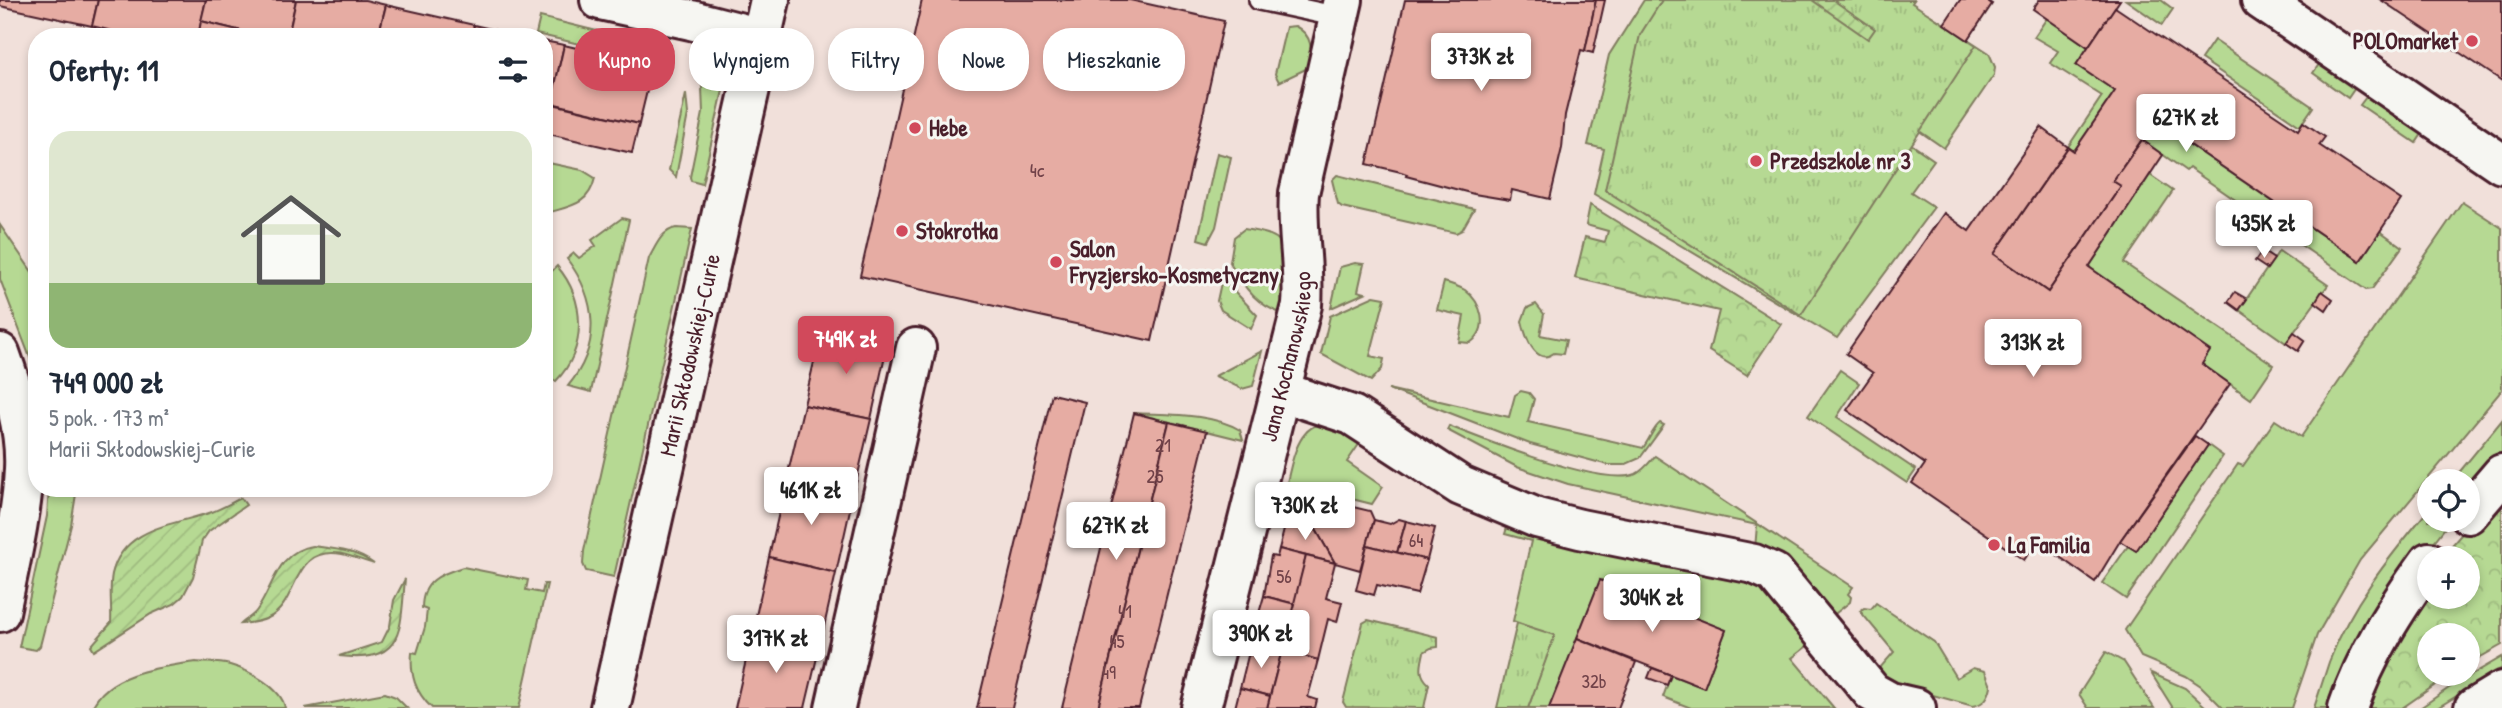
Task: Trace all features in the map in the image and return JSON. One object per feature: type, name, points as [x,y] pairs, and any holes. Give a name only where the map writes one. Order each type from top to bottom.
[{"type":"street","points":[[600,0],[722,28]]},
{"type":"street","name":"Marii Skłodowskiej-Curie","points":[[763,28],[770,0]]},
{"type":"street","points":[[2261,0],[2502,164]]},
{"type":"street","name":"Jana Kochanowskiego","points":[[1201,708],[1282,393],[1303,292],[1303,254],[1297,215],[1299,193],[1341,9]]},
{"type":"street","name":"Marii Skłodowskiej-Curie","points":[[610,708],[749,91]]},
{"type":"street","points":[[835,708],[916,348]]},
{"type":"street","points":[[0,353],[15,401],[25,467],[1,599]]},
{"type":"street","points":[[1282,393],[1352,415],[1461,486],[1537,518],[1754,564],[1774,573],[1871,692],[1890,702],[1916,708]]},
{"type":"street","points":[[2480,500],[2502,474]]},
{"type":"street","points":[[2442,546],[2453,532]]},
{"type":"street","points":[[2348,708],[2359,676],[2390,617],[2417,579]]},
{"type":"street","points":[[2474,708],[2502,691]]},
{"type":"lane","points":[[1259,0],[1341,9]]},
{"type":"green space","name":"Przedszkole nr 3","points":[[1644,0],[1679,0],[1878,121],[1934,160],[1911,192],[1934,207],[1837,338],[1594,194],[1604,149],[1588,145],[1609,55]]},
{"type":"green space","name":"Przedszkole nr 3","points":[[1662,0],[1914,0],[1912,3],[1976,45],[1801,315],[1605,190],[1640,35]]},
{"type":"green space","points":[[1812,0],[1833,0],[1875,29],[1868,39]]},
{"type":"green space","points":[[2126,0],[2161,0],[2173,9],[2162,25]]},
{"type":"green space","points":[[1929,14],[1989,53],[1995,67],[1994,75],[1944,148],[1883,106]]},
{"type":"green space","points":[[540,17],[585,28],[574,28],[574,43],[553,38],[553,28],[537,28]]},
{"type":"green space","points":[[2047,18],[2088,47],[2076,65],[2115,91],[2074,151],[2068,147],[2102,96],[2050,63],[2058,51],[2034,37]]},
{"type":"green space","points":[[1295,26],[1308,38],[1311,49],[1310,67],[1279,82],[1275,74],[1286,27]]},
{"type":"green space","points":[[2214,40],[2313,107],[2300,126],[2201,59]]},
{"type":"green space","points":[[2322,60],[2357,85],[2348,98],[2313,73]]},
{"type":"green space","points":[[702,91],[723,91],[702,184],[691,181],[690,177],[703,113]]},
{"type":"green space","points":[[2369,93],[2424,131],[2416,143],[2360,105]]},
{"type":"green space","points":[[686,94],[688,114],[676,177],[669,170]]},
{"type":"green space","points":[[2155,121],[2360,261],[2380,231],[2402,247],[2372,289],[2366,290],[2189,168],[2186,171],[2142,140]]},
{"type":"green space","points":[[1217,153],[1231,157],[1216,227],[1208,242],[1198,239]]},
{"type":"green space","points":[[553,164],[582,170],[595,178],[583,200],[553,211]]},
{"type":"green space","points":[[1337,175],[1474,209],[1462,230],[1456,233],[1342,207],[1338,204],[1332,180]]},
{"type":"green space","points":[[2150,175],[2173,191],[2124,263],[2274,365],[2251,399],[2202,364],[2209,351],[2089,267]]},
{"type":"green space","points":[[2462,202],[2502,228],[2502,390],[2436,469],[2417,469],[2417,492],[2360,560],[2317,635],[2292,708],[2223,708],[2201,686],[2186,676],[2141,657],[2125,630],[2238,464],[2243,466],[2275,420],[2301,437]]},
{"type":"green space","points":[[1590,205],[1781,324],[1747,375],[1709,351],[1719,311],[1575,278],[1585,237],[1605,242],[1608,231],[1586,225]]},
{"type":"green space","points":[[622,218],[629,220],[591,392],[568,386],[586,354],[592,322],[585,290],[567,259],[574,253],[579,258],[596,246],[592,240]]},
{"type":"green space","points":[[0,225],[28,266],[28,352],[0,279]]},
{"type":"green space","points":[[676,228],[692,229],[614,577],[586,571],[583,564],[584,551],[649,258],[663,236]]},
{"type":"green space","points":[[1244,229],[1269,234],[1281,244],[1285,262],[1282,313],[1265,306],[1251,294],[1230,262],[1234,237]]},
{"type":"green space","points":[[2279,251],[2328,285],[2286,343],[2239,310]]},
{"type":"green space","points":[[1355,263],[1364,264],[1358,291],[1365,293],[1331,308],[1340,267]]},
{"type":"green space","points":[[557,266],[567,279],[578,309],[579,324],[578,340],[573,354],[556,381],[553,380],[553,270]]},
{"type":"green space","points":[[1222,278],[1257,315],[1251,329],[1221,310],[1217,301]]},
{"type":"green space","points":[[1444,282],[1465,290],[1479,309],[1482,324],[1470,343],[1459,342],[1464,316],[1437,310]]},
{"type":"green space","points":[[1374,296],[1385,298],[1370,356],[1384,359],[1382,369],[1371,381],[1321,354],[1330,316]]},
{"type":"green space","points":[[1536,304],[1544,314],[1540,335],[1566,340],[1563,354],[1541,356],[1528,341],[1522,321],[1527,308]]},
{"type":"green space","points":[[1262,351],[1253,386],[1242,389],[1215,376]]},
{"type":"green space","points":[[1840,370],[1859,383],[1837,417],[1916,470],[1907,483],[1808,416]]},
{"type":"green space","points":[[1388,389],[1509,417],[1515,395],[1521,391],[1529,393],[1534,399],[1528,422],[1643,448],[1658,425],[1664,425],[1640,458],[1624,465],[1608,465],[1530,444]]},
{"type":"green space","points":[[1134,413],[1216,420],[1240,430],[1243,440]]},
{"type":"green space","points":[[1320,417],[1364,437],[1347,462],[1383,487],[1372,504],[1324,492],[1295,505],[1285,505],[1283,501],[1297,446],[1302,437],[1317,425]]},
{"type":"green space","points":[[2502,420],[2502,461],[2480,486],[2480,469],[2462,469]]},
{"type":"green space","points":[[1449,426],[1544,460],[1598,474],[1620,477],[1636,474],[1655,456],[1853,587],[1848,594],[1851,597],[1850,602],[1831,617],[1755,549],[1757,525],[1568,484],[1517,467],[1447,430]]},
{"type":"green space","points":[[2208,445],[2223,456],[2126,599],[2102,583],[2128,546],[2136,551]]},
{"type":"green space","points":[[2502,487],[2502,645],[2480,657],[2480,623],[2417,623],[2417,686],[2434,686],[2402,708],[2358,708],[2417,598],[2417,609],[2480,609],[2480,546],[2451,546],[2463,532],[2480,532],[2480,513]]},
{"type":"green space","points":[[48,497],[76,497],[40,646],[36,650],[19,647],[47,516]]},
{"type":"green space","points":[[241,498],[246,505],[209,531],[202,541],[193,577],[183,596],[94,651],[91,646],[111,623],[112,574],[118,558],[127,546],[152,530],[212,512]]},
{"type":"green space","points":[[1509,521],[1755,579],[1808,639],[1806,647],[1792,658],[1834,708],[1691,708],[1663,697],[1671,675],[1704,688],[1726,630],[1600,580],[1549,708],[1528,708],[1554,636],[1513,621],[1531,541],[1505,534]]},
{"type":"green space","points":[[2417,524],[2417,532],[2442,532],[2431,546],[2417,546],[2417,563],[2393,594],[2339,708],[2314,708],[2329,662],[2348,620],[2386,563]]},
{"type":"green space","points":[[313,546],[352,553],[374,564],[342,554],[325,554],[313,558],[304,566],[278,611],[268,618],[241,624],[257,610],[284,562],[301,549]]},
{"type":"green space","points":[[463,567],[528,580],[526,590],[542,593],[544,584],[547,584],[519,708],[432,708],[421,696],[415,683],[412,652],[417,653],[425,627],[427,610],[422,608],[425,591],[440,576]]},
{"type":"green space","points":[[405,579],[399,628],[388,649],[376,655],[339,656],[382,642],[390,626],[394,600]]},
{"type":"green space","points":[[1876,603],[1934,642],[1956,678],[1973,668],[1985,671],[1991,686],[1986,699],[1973,706],[1885,682],[1878,670],[1894,652],[1860,611],[1864,608],[1871,609]]},
{"type":"green space","points":[[1368,620],[1438,637],[1438,647],[1424,652],[1422,661],[1421,670],[1429,684],[1424,708],[1346,707],[1343,702],[1363,623]]},
{"type":"green space","points":[[1517,623],[1555,635],[1528,708],[1497,708]]},
{"type":"green space","points":[[2106,652],[2124,662],[2154,708],[2088,708],[2079,694]]},
{"type":"green space","points":[[2502,657],[2502,668],[2480,682],[2480,670]]},
{"type":"green space","points":[[196,662],[230,665],[246,671],[271,687],[283,701],[285,708],[92,708],[110,686],[123,679],[152,669]]},
{"type":"green space","points":[[2151,673],[2185,688],[2207,708],[2173,708]]},
{"type":"green space","points":[[2473,686],[2437,708],[2420,708],[2449,688]]},
{"type":"green space","points":[[385,693],[396,697],[407,708],[305,708]]},
{"type":"building","points":[[0,0],[98,0],[92,26],[0,6]]},
{"type":"building","points":[[98,0],[206,0],[200,28],[92,26]]},
{"type":"building","points":[[206,0],[296,0],[290,28],[229,28],[201,21]]},
{"type":"building","points":[[296,0],[365,0],[386,5],[380,28],[290,28]]},
{"type":"building","points":[[922,0],[1130,0],[1224,21],[1152,341],[860,276],[902,91],[924,91],[924,28],[916,28]]},
{"type":"building","points":[[1405,0],[1596,0],[1585,51],[1581,50],[1565,115],[1562,148],[1550,199],[1512,190],[1510,200],[1474,194],[1367,164]]},
{"type":"building","points":[[1596,0],[1605,0],[1593,53],[1585,51]]},
{"type":"building","points":[[1960,0],[1986,0],[1992,4],[1968,40],[1944,24]]},
{"type":"building","points":[[2039,0],[2120,0],[2088,47],[2033,9]]},
{"type":"building","name":"POLOmarket","points":[[2381,0],[2502,0],[2502,81]]},
{"type":"building","points":[[386,5],[474,25],[474,28],[380,28]]},
{"type":"building","points":[[2115,7],[2298,130],[2303,122],[2325,137],[2319,145],[2401,200],[2360,261],[2155,121],[2113,181],[2121,186],[2048,292],[1994,254],[2068,147],[2074,151],[2115,91],[2076,65]]},
{"type":"building","points":[[201,21],[229,28],[200,28]]},
{"type":"building","points":[[553,43],[564,45],[553,94]]},
{"type":"building","points":[[564,45],[574,47],[574,91],[647,91],[639,124],[553,103]]},
{"type":"building","points":[[553,104],[639,124],[632,153],[553,135]]},
{"type":"building","points":[[2041,127],[2068,147],[1994,254],[2048,292],[2121,186],[2113,181],[2142,140],[2163,155],[2089,267],[2210,351],[2202,364],[2230,384],[2120,541],[2095,582],[2037,541],[2024,560],[1912,483],[1925,464],[1847,410],[1873,373],[1846,354],[1944,213],[1969,231]]},
{"type":"building","points":[[2262,251],[2274,259],[2267,269],[2255,261]]},
{"type":"building","points":[[2322,291],[2333,299],[2326,310],[2315,302]]},
{"type":"building","points":[[2235,292],[2247,299],[2239,310],[2228,302]]},
{"type":"building","points":[[821,332],[887,346],[871,419],[804,405]]},
{"type":"building","points":[[2294,332],[2305,340],[2298,351],[2286,343]]},
{"type":"building","points":[[1052,394],[1085,402],[1012,708],[977,708]]},
{"type":"building","points":[[804,405],[871,419],[853,496],[786,481]]},
{"type":"building","points":[[1134,413],[1169,422],[1098,708],[1062,708]]},
{"type":"building","points":[[1169,422],[1207,431],[1139,708],[1098,708]]},
{"type":"building","points":[[2195,436],[2208,445],[2136,551],[2120,541]]},
{"type":"building","points":[[786,481],[853,496],[836,573],[769,557]]},
{"type":"building","points":[[1328,501],[1370,511],[1374,520],[1360,570],[1335,563],[1311,521],[1325,513]]},
{"type":"building","points":[[1399,519],[1406,521],[1397,553],[1367,545],[1374,520],[1390,524]]},
{"type":"building","points":[[1311,521],[1335,563],[1279,549],[1285,526],[1297,528]]},
{"type":"building","points":[[1406,521],[1435,528],[1427,560],[1397,553]]},
{"type":"building","points":[[1367,545],[1427,560],[1417,594],[1377,585],[1374,595],[1356,590]]},
{"type":"building","points":[[1279,549],[1306,556],[1295,604],[1264,596],[1271,556],[1277,557]]},
{"type":"building","points":[[1306,556],[1335,563],[1326,598],[1342,602],[1337,622],[1328,619],[1318,660],[1282,650]]},
{"type":"building","points":[[769,557],[836,573],[819,649],[752,634]]},
{"type":"building","points":[[1600,580],[1726,630],[1704,688],[1577,638]]},
{"type":"building","points":[[1264,596],[1295,604],[1282,650],[1258,643],[1259,635],[1255,627]]},
{"type":"building","points":[[752,634],[819,649],[805,708],[735,708]]},
{"type":"building","points":[[1577,638],[1636,662],[1618,708],[1549,708]]},
{"type":"building","points":[[1258,643],[1282,650],[1270,696],[1240,688],[1248,656],[1256,651]]},
{"type":"building","points":[[1282,650],[1318,660],[1308,697],[1317,700],[1315,708],[1267,708]]},
{"type":"building","points":[[1652,668],[1671,675],[1667,685],[1648,678]]},
{"type":"building","points":[[1240,688],[1270,696],[1267,708],[1235,708]]},
{"type":"place","name":"POLOmarket","points":[[2472,41]]},
{"type":"place","name":"Hebe","points":[[915,128]]},
{"type":"place","name":"Przedszkole nr 3","points":[[1756,161]]},
{"type":"place","name":"Stokrotka","points":[[902,231]]},
{"type":"place","name":"Salon Fryzjersko-Kosmetyczny","points":[[1056,262]]},
{"type":"place","name":"La Familia","points":[[1994,545]]}]
